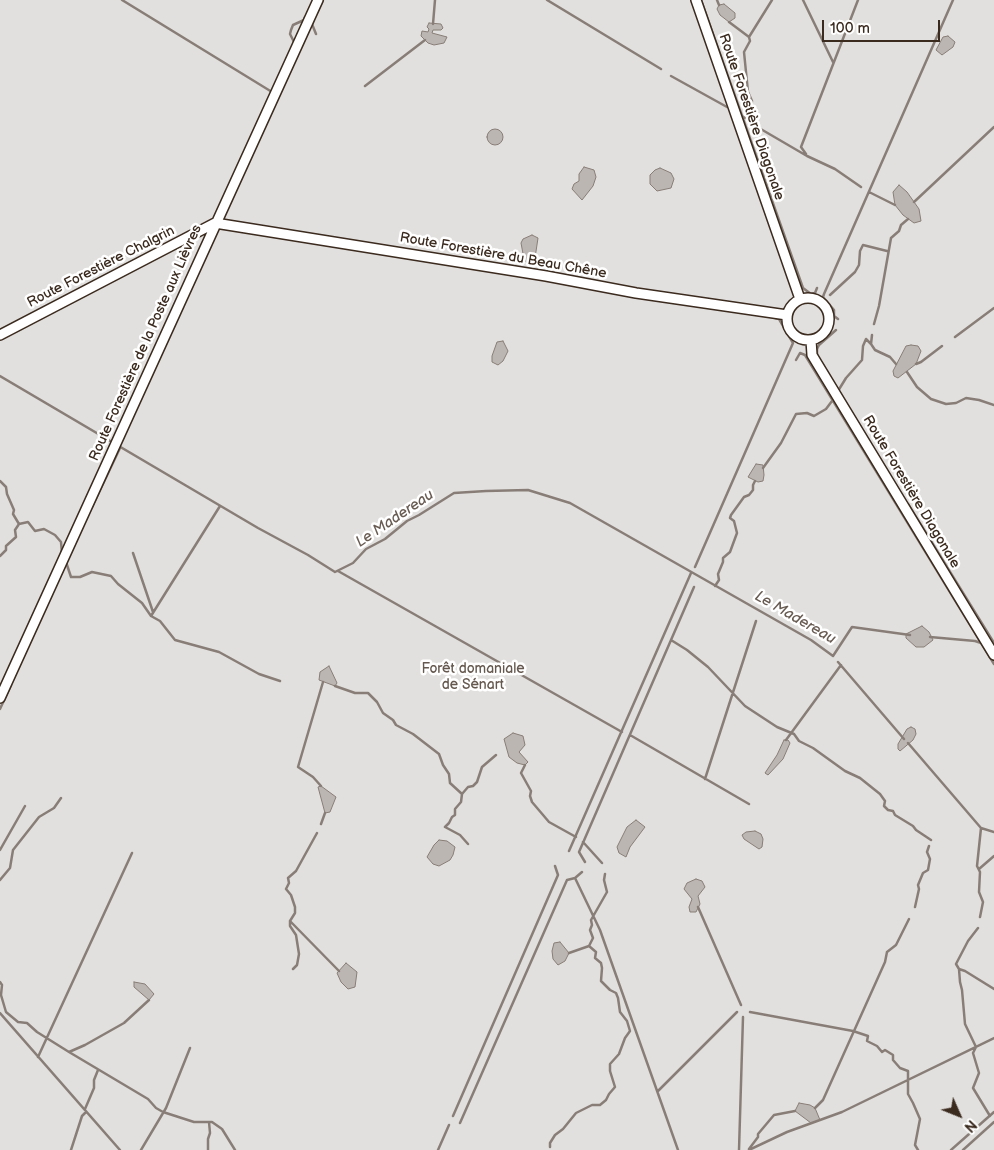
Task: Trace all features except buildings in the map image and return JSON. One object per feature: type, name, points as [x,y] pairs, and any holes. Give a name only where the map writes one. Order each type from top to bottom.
[{"type":"street","name":"Route Forestière de la Poste aux Lièvres","points":[[0,698],[318,0]]},
{"type":"street","name":"Route Forestière Diagonale","points":[[696,0],[800,299]]},
{"type":"street","name":"Route Forestière du Beau Chêne","points":[[215,223],[546,276],[636,293],[787,315]]},
{"type":"street","name":"Route Forestière Chalgrin","points":[[0,335],[215,223]]},
{"type":"street","points":[[809,298],[819,301],[825,307],[828,324],[824,332],[817,338],[811,340],[800,339],[790,330],[786,323],[787,315],[794,302],[800,299],[809,298]]},
{"type":"street","name":"Route Forestière Diagonale","points":[[811,340],[812,355],[994,655]]},
{"type":"green space","name":"Forêt domaniale de Sénart","points":[[0,0],[994,0],[994,1150],[0,1150]]},
{"type":"shaded area","points":[[724,4],[735,13],[735,18],[729,22],[720,15],[717,9],[719,5]]},
{"type":"shaded area","points":[[429,23],[441,24],[443,28],[441,30],[433,30],[432,33],[447,37],[444,43],[434,45],[428,43],[421,36],[422,31],[428,32],[429,29],[427,27]]},
{"type":"shaded area","points":[[948,36],[955,42],[953,47],[942,55],[936,50],[943,37]]},
{"type":"shaded area","points":[[495,129],[503,137],[495,145],[487,137]]},
{"type":"shaded area","points":[[584,167],[594,170],[596,177],[593,186],[582,200],[572,189],[574,184],[579,181],[579,174]]},
{"type":"shaded area","points":[[660,168],[671,173],[674,179],[671,188],[657,191],[650,184],[650,175]]},
{"type":"shaded area","points":[[899,185],[907,192],[919,209],[921,221],[914,223],[903,215],[895,205],[893,192]]},
{"type":"shaded area","points":[[532,235],[538,238],[535,258],[527,263],[524,259],[521,243],[523,239]]},
{"type":"shaded area","points":[[503,341],[508,351],[503,361],[498,365],[492,362],[492,356],[497,342]]},
{"type":"shaded area","points":[[906,346],[918,346],[921,351],[916,364],[898,378],[894,376],[893,371]]},
{"type":"shaded area","points":[[756,464],[763,465],[763,481],[758,482],[748,477]]},
{"type":"shaded area","points":[[922,626],[929,632],[933,640],[924,647],[916,647],[906,638],[906,634]]},
{"type":"shaded area","points":[[329,666],[337,683],[335,686],[319,680],[320,672]]},
{"type":"shaded area","points":[[911,727],[915,729],[916,734],[913,740],[900,751],[898,744],[907,729]]},
{"type":"shaded area","points":[[513,733],[523,736],[525,745],[519,752],[528,762],[525,765],[517,763],[509,757],[504,739]]},
{"type":"shaded area","points":[[784,740],[788,740],[790,743],[783,759],[768,775],[765,773]]},
{"type":"shaded area","points":[[321,786],[336,797],[330,812],[325,813],[318,787]]},
{"type":"shaded area","points":[[636,820],[645,827],[630,847],[626,857],[619,853],[617,847],[627,827]]},
{"type":"shaded area","points":[[755,831],[761,834],[763,839],[762,847],[759,849],[744,839],[742,835],[746,832]]},
{"type":"shaded area","points":[[439,840],[447,841],[455,847],[450,860],[439,866],[433,864],[427,857]]},
{"type":"shaded area","points":[[696,879],[702,881],[705,887],[698,896],[700,904],[696,912],[690,912],[689,907],[692,899],[684,889],[687,883]]},
{"type":"shaded area","points":[[560,942],[569,953],[565,961],[558,965],[553,959],[552,951],[554,943]]},
{"type":"shaded area","points":[[346,963],[357,972],[355,987],[348,989],[341,982],[337,973]]},
{"type":"shaded area","points":[[134,982],[145,984],[154,994],[149,1000],[134,987]]},
{"type":"shaded area","points":[[799,1103],[815,1108],[820,1120],[811,1123],[795,1111]]},
{"type":"waterway","points":[[122,0],[272,92]]},
{"type":"waterway","points":[[318,10],[323,0]]},
{"type":"waterway","points":[[433,24],[435,0]]},
{"type":"waterway","points":[[547,0],[661,69]]},
{"type":"waterway","points":[[701,0],[803,288],[811,294],[815,293],[817,288]]},
{"type":"waterway","points":[[717,0],[719,5]]},
{"type":"waterway","points":[[749,37],[772,0]]},
{"type":"waterway","points":[[803,0],[833,62]]},
{"type":"waterway","points":[[806,154],[801,147],[858,0]]},
{"type":"waterway","points":[[838,319],[834,316],[834,310],[823,297],[824,294],[953,0]]},
{"type":"waterway","points":[[294,42],[290,34],[293,25],[304,20],[305,17]]},
{"type":"waterway","points":[[313,22],[316,34]]},
{"type":"waterway","points":[[729,22],[749,37],[750,41],[744,52],[748,92],[752,101],[751,108],[759,128],[807,156],[835,169],[861,187]]},
{"type":"waterway","points":[[365,86],[425,40]]},
{"type":"waterway","points":[[671,76],[727,107]]},
{"type":"waterway","points":[[742,116],[757,124]]},
{"type":"waterway","points":[[914,202],[994,127]]},
{"type":"waterway","points":[[869,192],[895,205]]},
{"type":"waterway","points":[[874,324],[891,238],[908,219]]},
{"type":"waterway","points":[[830,295],[855,272],[859,265],[860,251],[863,245],[887,251]]},
{"type":"waterway","points":[[955,337],[994,308]]},
{"type":"waterway","points":[[695,567],[793,343],[779,319],[775,318]]},
{"type":"waterway","points":[[817,357],[819,345],[836,330]]},
{"type":"waterway","points":[[872,335],[871,344],[875,350],[890,357],[896,364]]},
{"type":"waterway","points":[[838,391],[846,378],[862,360],[863,346],[866,339],[871,344]]},
{"type":"waterway","points":[[916,364],[942,346]]},
{"type":"waterway","points":[[796,360],[800,353],[805,355],[994,664]]},
{"type":"waterway","points":[[907,372],[917,387],[931,399],[946,404],[956,403],[966,398],[994,405]]},
{"type":"waterway","name":"Le Madereau","points":[[0,376],[335,572],[353,563],[366,549],[385,539],[407,521],[454,493],[528,490],[570,503],[811,640],[833,656],[852,627],[910,635]]},
{"type":"waterway","points":[[763,468],[781,443],[796,414],[807,413],[814,416],[826,409],[832,401]]},
{"type":"waterway","points":[[92,507],[120,448]]},
{"type":"waterway","points":[[0,481],[6,487],[14,510],[13,514],[19,524],[28,522],[35,531],[44,529],[55,535],[61,542],[62,554]]},
{"type":"waterway","points":[[715,586],[719,580],[718,574],[723,558],[730,552],[737,533],[734,521],[730,518],[731,515],[744,497],[753,490],[755,481]]},
{"type":"waterway","points":[[908,504],[994,643]]},
{"type":"waterway","points":[[151,616],[220,506]]},
{"type":"waterway","points":[[0,556],[6,550],[6,546],[16,537],[15,530],[19,524]]},
{"type":"waterway","points":[[133,553],[153,612]]},
{"type":"waterway","points":[[66,562],[71,577],[80,577],[92,572],[111,576],[142,603],[151,616],[160,621],[175,640],[219,652],[259,674],[280,681]]},
{"type":"waterway","points":[[338,571],[622,732]]},
{"type":"waterway","points":[[569,851],[691,573]]},
{"type":"waterway","points":[[585,862],[579,852],[694,587]]},
{"type":"waterway","points":[[705,779],[756,621]]},
{"type":"waterway","name":"Le Madereau","points":[[930,637],[981,643]]},
{"type":"waterway","points":[[671,640],[708,667],[745,706],[777,727],[794,734],[799,741],[813,748],[845,771],[860,778],[880,794],[885,801],[884,806],[888,810],[893,811],[895,815],[931,840]]},
{"type":"waterway","points":[[838,662],[904,739]]},
{"type":"waterway","points":[[786,740],[841,665]]},
{"type":"waterway","points":[[321,786],[313,777],[298,767],[323,682]]},
{"type":"waterway","points":[[0,709],[11,685]]},
{"type":"waterway","points":[[335,686],[355,693],[368,693],[377,702],[383,713],[393,720],[396,725],[413,734],[439,754],[449,774],[450,783],[462,794],[468,787],[473,786],[477,782],[482,767],[496,755]]},
{"type":"waterway","points":[[630,735],[749,804]]},
{"type":"waterway","points":[[908,743],[981,828],[977,866],[980,872],[979,892],[983,902],[980,917]]},
{"type":"waterway","points":[[525,765],[521,773],[531,791],[532,802],[549,822],[576,837]]},
{"type":"waterway","points":[[462,794],[461,802],[455,809],[455,815],[445,827],[460,835],[468,844]]},
{"type":"waterway","points":[[0,880],[10,868],[13,850],[39,817],[54,808],[61,798]]},
{"type":"waterway","points":[[0,850],[25,806]]},
{"type":"waterway","points":[[321,824],[325,813]]},
{"type":"waterway","points":[[981,828],[994,832]]},
{"type":"waterway","points":[[317,833],[296,871],[288,878],[289,883],[286,889],[291,895],[295,907],[295,913],[290,921],[339,971]]},
{"type":"waterway","points":[[583,842],[602,863]]},
{"type":"waterway","points":[[915,907],[919,889],[918,885],[923,873],[928,870],[930,859],[927,852],[929,846]]},
{"type":"waterway","points":[[38,1057],[132,853]]},
{"type":"waterway","points":[[979,869],[994,856]]},
{"type":"waterway","points":[[453,1116],[558,875],[555,866]]},
{"type":"waterway","points":[[582,872],[575,878],[600,930],[678,1150]]},
{"type":"waterway","points":[[550,1147],[550,1143],[555,1135],[563,1129],[576,1113],[592,1105],[600,1105],[615,1087],[610,1064],[619,1054],[630,1031],[627,1021],[620,1012],[616,993],[601,981],[601,963],[595,958],[596,952],[589,946],[593,938],[590,930],[591,920],[607,892],[604,880],[605,874]]},
{"type":"waterway","points":[[460,1123],[567,880],[575,878]]},
{"type":"waterway","points":[[698,907],[741,1005]]},
{"type":"waterway","points":[[815,1108],[823,1100],[885,962],[887,952],[896,945],[909,919]]},
{"type":"waterway","points":[[290,921],[290,926],[296,935],[299,954],[297,965],[293,969]]},
{"type":"waterway","points":[[978,928],[968,941],[956,964],[959,969],[994,989]]},
{"type":"waterway","points":[[569,953],[589,946]]},
{"type":"waterway","points":[[959,969],[965,1024],[976,1047],[973,1053],[979,1073],[973,1088],[990,1116]]},
{"type":"waterway","points":[[0,982],[2,985],[1,995],[6,1012],[18,1022],[27,1023],[37,1032],[148,1099],[156,1108],[163,1112],[194,1122],[212,1122],[222,1129],[235,1150]]},
{"type":"waterway","points":[[69,1052],[124,1023],[149,1000]]},
{"type":"waterway","points":[[658,1091],[737,1012]]},
{"type":"waterway","points":[[750,1012],[853,1031],[868,1036],[867,1041],[877,1046],[882,1052],[885,1050],[893,1055],[893,1060],[900,1068],[908,1071],[908,1094],[920,1119],[915,1145],[918,1150]]},
{"type":"waterway","points":[[0,1013],[120,1150]]},
{"type":"waterway","points":[[739,1150],[743,1017]]},
{"type":"waterway","points":[[749,1150],[787,1132],[842,1112],[994,1038]]},
{"type":"waterway","points":[[141,1150],[166,1108],[190,1048]]},
{"type":"waterway","points":[[85,1109],[94,1088],[94,1080],[98,1070]]},
{"type":"waterway","points":[[749,1149],[758,1137],[758,1134],[774,1115],[795,1111]]},
{"type":"waterway","points":[[71,1150],[82,1116],[86,1112]]},
{"type":"waterway","points":[[951,1150],[994,1112]]},
{"type":"waterway","points":[[208,1150],[209,1122]]},
{"type":"waterway","points":[[963,1150],[994,1122]]},
{"type":"waterway","points":[[438,1150],[449,1125]]}]
